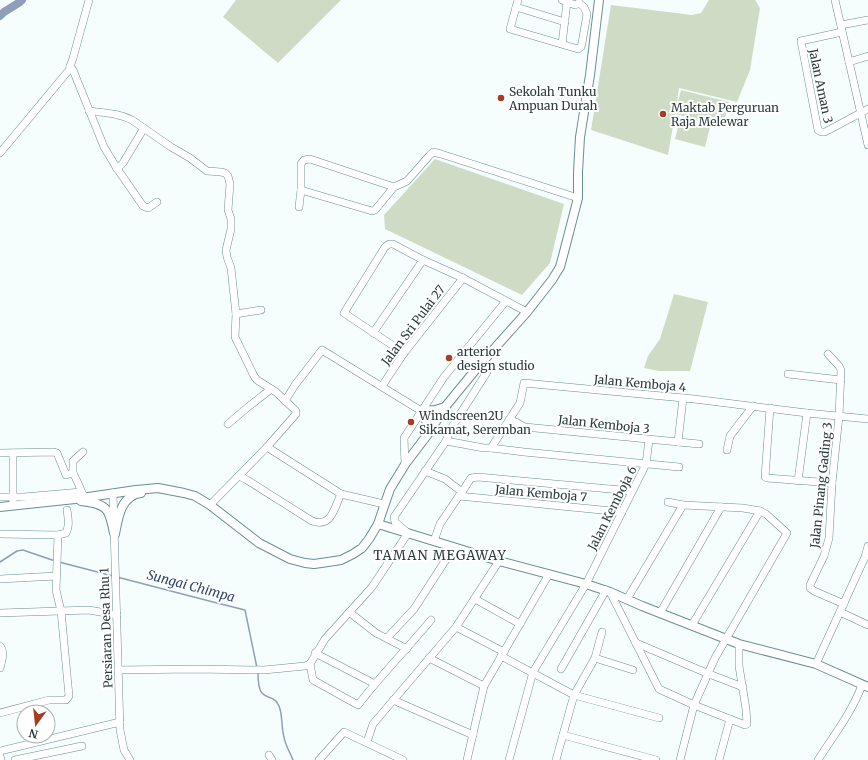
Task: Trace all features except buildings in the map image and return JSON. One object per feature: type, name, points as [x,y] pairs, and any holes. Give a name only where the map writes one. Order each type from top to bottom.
[{"type":"main road","points":[[75,499],[83,495],[158,488],[195,496],[210,505],[259,543],[290,559],[305,563],[321,563],[341,560],[362,548],[378,524],[390,489],[405,464],[428,434],[445,407],[527,312],[552,280],[560,267],[578,198],[580,137],[600,0]]},
{"type":"main road","points":[[423,440],[427,423],[422,411],[435,410],[445,407]]},
{"type":"main road","points":[[115,534],[122,506],[128,499],[137,494],[157,492],[184,493]]},
{"type":"main road","points":[[0,507],[75,499],[94,503],[102,506],[107,511],[115,534]]},
{"type":"main road","points":[[384,505],[385,520],[397,530]]},
{"type":"main road","points":[[378,524],[500,561],[608,591],[739,644],[816,664],[865,686]]},
{"type":"main road","points":[[369,539],[388,528],[397,530]]},
{"type":"street","points":[[0,152],[69,70],[89,0]]},
{"type":"street","points":[[518,0],[510,29],[578,49],[581,47],[587,14],[581,2],[575,5],[564,1],[565,22],[562,44]]},
{"type":"street","points":[[834,0],[868,145]]},
{"type":"street","points":[[516,8],[565,22]]},
{"type":"street","points":[[841,28],[868,20]]},
{"type":"street","name":"Jalan Aman 3","points":[[841,28],[801,41],[818,130],[825,132],[861,113]]},
{"type":"street","points":[[849,62],[868,56]]},
{"type":"street","points":[[70,66],[73,70],[104,147],[117,169],[143,206],[148,208],[157,202]]},
{"type":"street","points":[[861,113],[868,109]]},
{"type":"street","points":[[89,111],[121,115],[132,120],[207,171],[221,172],[228,176],[230,184],[228,210],[231,219],[231,229],[226,250],[231,268],[236,314],[235,338],[257,380],[285,401],[296,411],[296,414],[267,447],[210,505]]},
{"type":"street","points":[[117,169],[123,163],[144,128]]},
{"type":"street","points":[[301,190],[372,211],[375,210],[394,187],[407,181],[433,152],[578,198]]},
{"type":"street","points":[[299,207],[301,190],[301,164],[304,160],[310,159],[394,187]]},
{"type":"street","points":[[404,353],[344,313],[385,246],[389,244],[393,244],[423,260],[463,278],[527,312]]},
{"type":"street","points":[[374,333],[423,260]]},
{"type":"street","name":"Jalan Sri Pulai 27","points":[[382,386],[404,353],[463,278]]},
{"type":"street","points":[[405,464],[404,438],[444,377],[506,300]]},
{"type":"street","points":[[236,314],[262,310]]},
{"type":"street","points":[[285,401],[295,385],[322,350],[436,420]]},
{"type":"street","points":[[788,374],[841,380],[841,370],[839,366],[828,354]]},
{"type":"street","points":[[432,620],[358,705],[313,680],[310,664],[315,653],[325,639],[372,587],[408,533],[395,522],[394,517],[446,441],[450,430],[487,372]]},
{"type":"street","points":[[469,378],[477,388]]},
{"type":"street","name":"Jalan Pinang Gading 3","points":[[841,380],[829,538],[824,556],[810,585],[810,588],[844,604]]},
{"type":"street","name":"Jalan Kemboja 4","points":[[510,419],[520,403],[524,383],[683,398],[868,419]]},
{"type":"street","points":[[228,424],[271,389]]},
{"type":"street","points":[[678,442],[683,398]]},
{"type":"street","points":[[727,450],[730,436],[753,406]]},
{"type":"street","points":[[770,408],[764,475],[766,478],[832,483]]},
{"type":"street","points":[[798,480],[807,413]]},
{"type":"street","points":[[491,448],[510,419]]},
{"type":"street","name":"Jalan Kemboja 3","points":[[510,419],[525,427],[699,444]]},
{"type":"street","name":"Jalan Kemboja 6","points":[[509,760],[533,672],[586,584],[646,464],[649,440]]},
{"type":"street","points":[[446,441],[484,448],[679,467]]},
{"type":"street","points":[[267,447],[341,494],[384,505]]},
{"type":"street","points":[[0,453],[54,452],[57,453],[66,475],[73,473]]},
{"type":"street","points":[[0,497],[83,495],[73,473],[73,462],[83,452]]},
{"type":"street","points":[[13,453],[14,506]]},
{"type":"street","points":[[425,470],[445,479],[460,494]]},
{"type":"street","points":[[239,476],[317,523],[327,521],[331,516],[341,494]]},
{"type":"street","points":[[434,541],[440,524],[460,494],[471,478],[478,476],[632,492]]},
{"type":"street","name":"Persiaran Desa Rhu 1","points":[[114,493],[120,730],[124,750],[130,760]]},
{"type":"street","name":"Jalan Kemboja 7","points":[[460,494],[622,512]]},
{"type":"street","points":[[668,502],[683,505],[743,508],[760,511],[766,514],[787,533],[715,658],[694,705],[680,760]]},
{"type":"street","points":[[627,599],[683,505]]},
{"type":"street","points":[[660,613],[721,507]]},
{"type":"street","points":[[0,534],[66,533],[68,530],[67,510]]},
{"type":"street","points":[[692,625],[760,511]]},
{"type":"street","points":[[0,713],[49,700],[64,700],[68,698],[69,693],[61,611],[56,590],[58,534]]},
{"type":"street","points":[[816,664],[844,604],[868,546]]},
{"type":"street","points":[[387,638],[414,608],[449,555],[452,547]]},
{"type":"street","points":[[367,742],[373,724],[456,627],[500,561]]},
{"type":"street","points":[[860,567],[868,571]]},
{"type":"street","points":[[467,760],[484,686],[549,574]]},
{"type":"street","points":[[0,579],[56,576]]},
{"type":"street","points":[[608,591],[659,689],[694,705],[747,724],[739,666],[739,644]]},
{"type":"street","points":[[561,669],[608,591]]},
{"type":"street","points":[[475,599],[520,624]]},
{"type":"street","points":[[0,613],[88,610],[117,615]]},
{"type":"street","points":[[349,612],[376,633],[407,649]]},
{"type":"street","points":[[840,612],[868,625]]},
{"type":"street","points":[[456,627],[574,696],[659,718]]},
{"type":"street","points":[[556,760],[574,696],[594,658],[602,632]]},
{"type":"street","points":[[636,643],[743,687]]},
{"type":"street","points":[[0,646],[3,656],[0,668]]},
{"type":"street","points":[[315,653],[375,684]]},
{"type":"street","points":[[429,658],[484,686]]},
{"type":"street","points":[[594,658],[633,670]]},
{"type":"street","points":[[118,670],[196,668],[264,670],[298,667],[310,664]]},
{"type":"street","points":[[818,760],[865,686]]},
{"type":"street","points":[[393,700],[473,735]]},
{"type":"street","points":[[719,760],[730,719]]},
{"type":"street","points":[[0,751],[120,722]]},
{"type":"street","points":[[319,760],[344,732],[403,760]]},
{"type":"street","points":[[563,735],[656,760]]},
{"type":"street","points":[[15,760],[82,746]]},
{"type":"street","points":[[0,756],[1,760]]},
{"type":"green space","points":[[236,0],[341,0],[278,63],[223,17]]},
{"type":"green space","name":"Maktab Perguruan Raja Melewar","points":[[709,0],[755,0],[760,8],[750,70],[737,102],[679,88],[676,109],[681,90],[729,102],[723,126],[675,114],[668,155],[591,130],[611,5],[692,15],[701,13]]},
{"type":"green space","points":[[680,119],[710,127],[705,147],[675,139]]},
{"type":"green space","points":[[435,159],[564,204],[550,263],[522,295],[385,229],[384,215]]},
{"type":"green space","points":[[674,294],[708,302],[690,371],[659,371],[644,368],[648,356],[660,339]]},
{"type":"waterway","points":[[0,16],[22,0]]},
{"type":"waterway","name":"Sungai Chimpa","points":[[0,562],[17,551],[23,550],[55,561]]},
{"type":"waterway","name":"Sungai Chimpa","points":[[59,562],[113,576]]},
{"type":"waterway","name":"Sungai Chimpa","points":[[117,577],[245,610],[257,668]]},
{"type":"waterway","name":"Sungai Chimpa","points":[[258,672],[258,683],[261,691],[264,695],[275,700],[279,706],[286,746],[293,760]]},
{"type":"place","name":"Sekolah Tunku Ampuan Durah","points":[[501,98]]},
{"type":"place","name":"Maktab Perguruan Raja Melewar","points":[[663,114]]},
{"type":"place","name":"arterior design studio","points":[[449,358]]},
{"type":"place","name":"Windscreen2U Sikamat, Seremban","points":[[411,422]]},
{"type":"district","name":"TAMAN MEGAWAY","points":[[440,555]]}]
